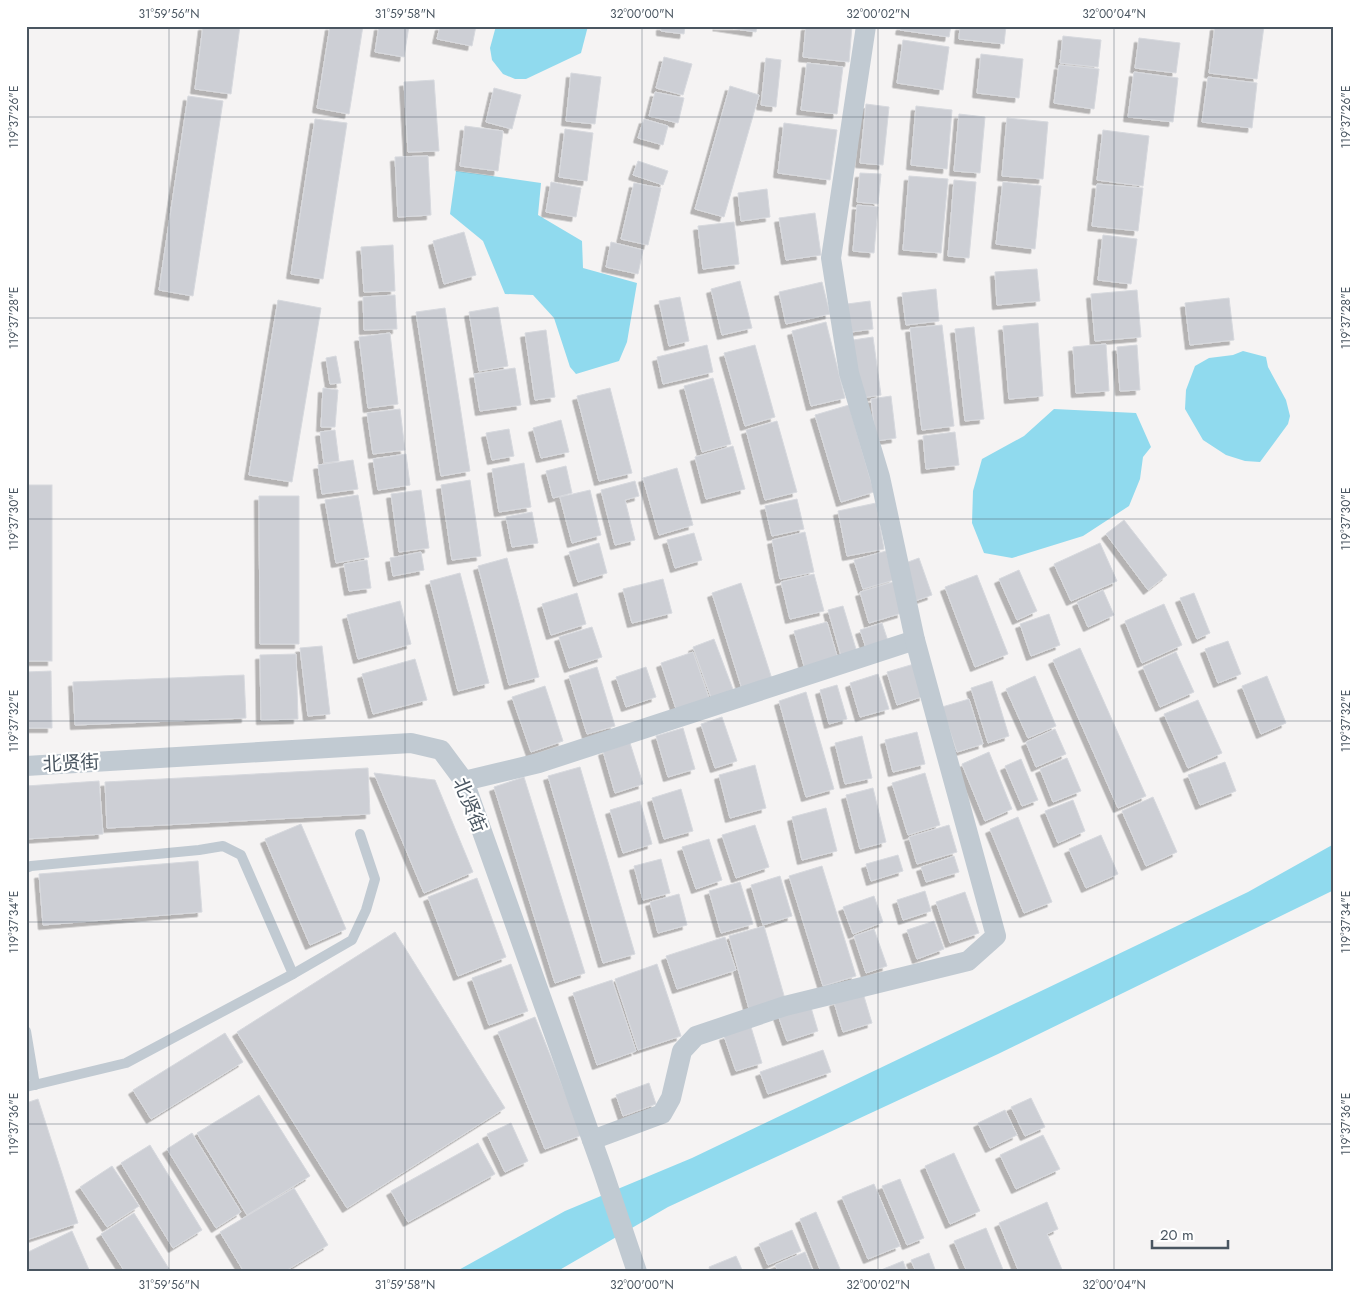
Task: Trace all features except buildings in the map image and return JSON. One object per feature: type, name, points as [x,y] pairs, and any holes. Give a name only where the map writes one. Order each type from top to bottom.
[{"type":"street","points":[[592,1140],[662,1114],[671,1098],[682,1051],[696,1036],[785,1006],[968,961],[996,936],[915,640],[880,476],[848,373],[831,258],[866,26]]},
{"type":"street","points":[[464,781],[539,763],[915,640]]},
{"type":"street","name":"北贤街","points":[[26,766],[411,743],[441,750],[464,781],[637,1272]]},
{"type":"lane","points":[[26,1031],[31,1086],[126,1063],[293,974],[352,940],[366,910],[375,879],[360,834]]},
{"type":"lane","points":[[26,868],[223,846],[241,855],[293,974]]},
{"type":"water","points":[[496,26],[588,26],[581,53],[526,79],[515,79],[503,74],[492,60],[490,48]]},
{"type":"water","points":[[456,171],[541,183],[538,215],[582,241],[583,268],[637,283],[627,342],[619,361],[576,374],[570,367],[554,318],[533,295],[505,294],[483,241],[450,214]]},
{"type":"water","points":[[1243,351],[1266,357],[1268,367],[1286,400],[1290,416],[1288,424],[1260,462],[1245,461],[1226,455],[1203,440],[1185,409],[1186,390],[1195,366],[1209,358],[1233,355]]},
{"type":"water","points":[[1054,409],[1136,413],[1151,447],[1143,457],[1140,479],[1129,506],[1083,536],[1012,558],[984,553],[972,523],[973,491],[982,459],[1024,436]]},
{"type":"water","points":[[1334,844],[1334,890],[998,1054],[668,1207],[556,1272],[455,1272],[565,1211],[692,1158],[1248,892]]}]
